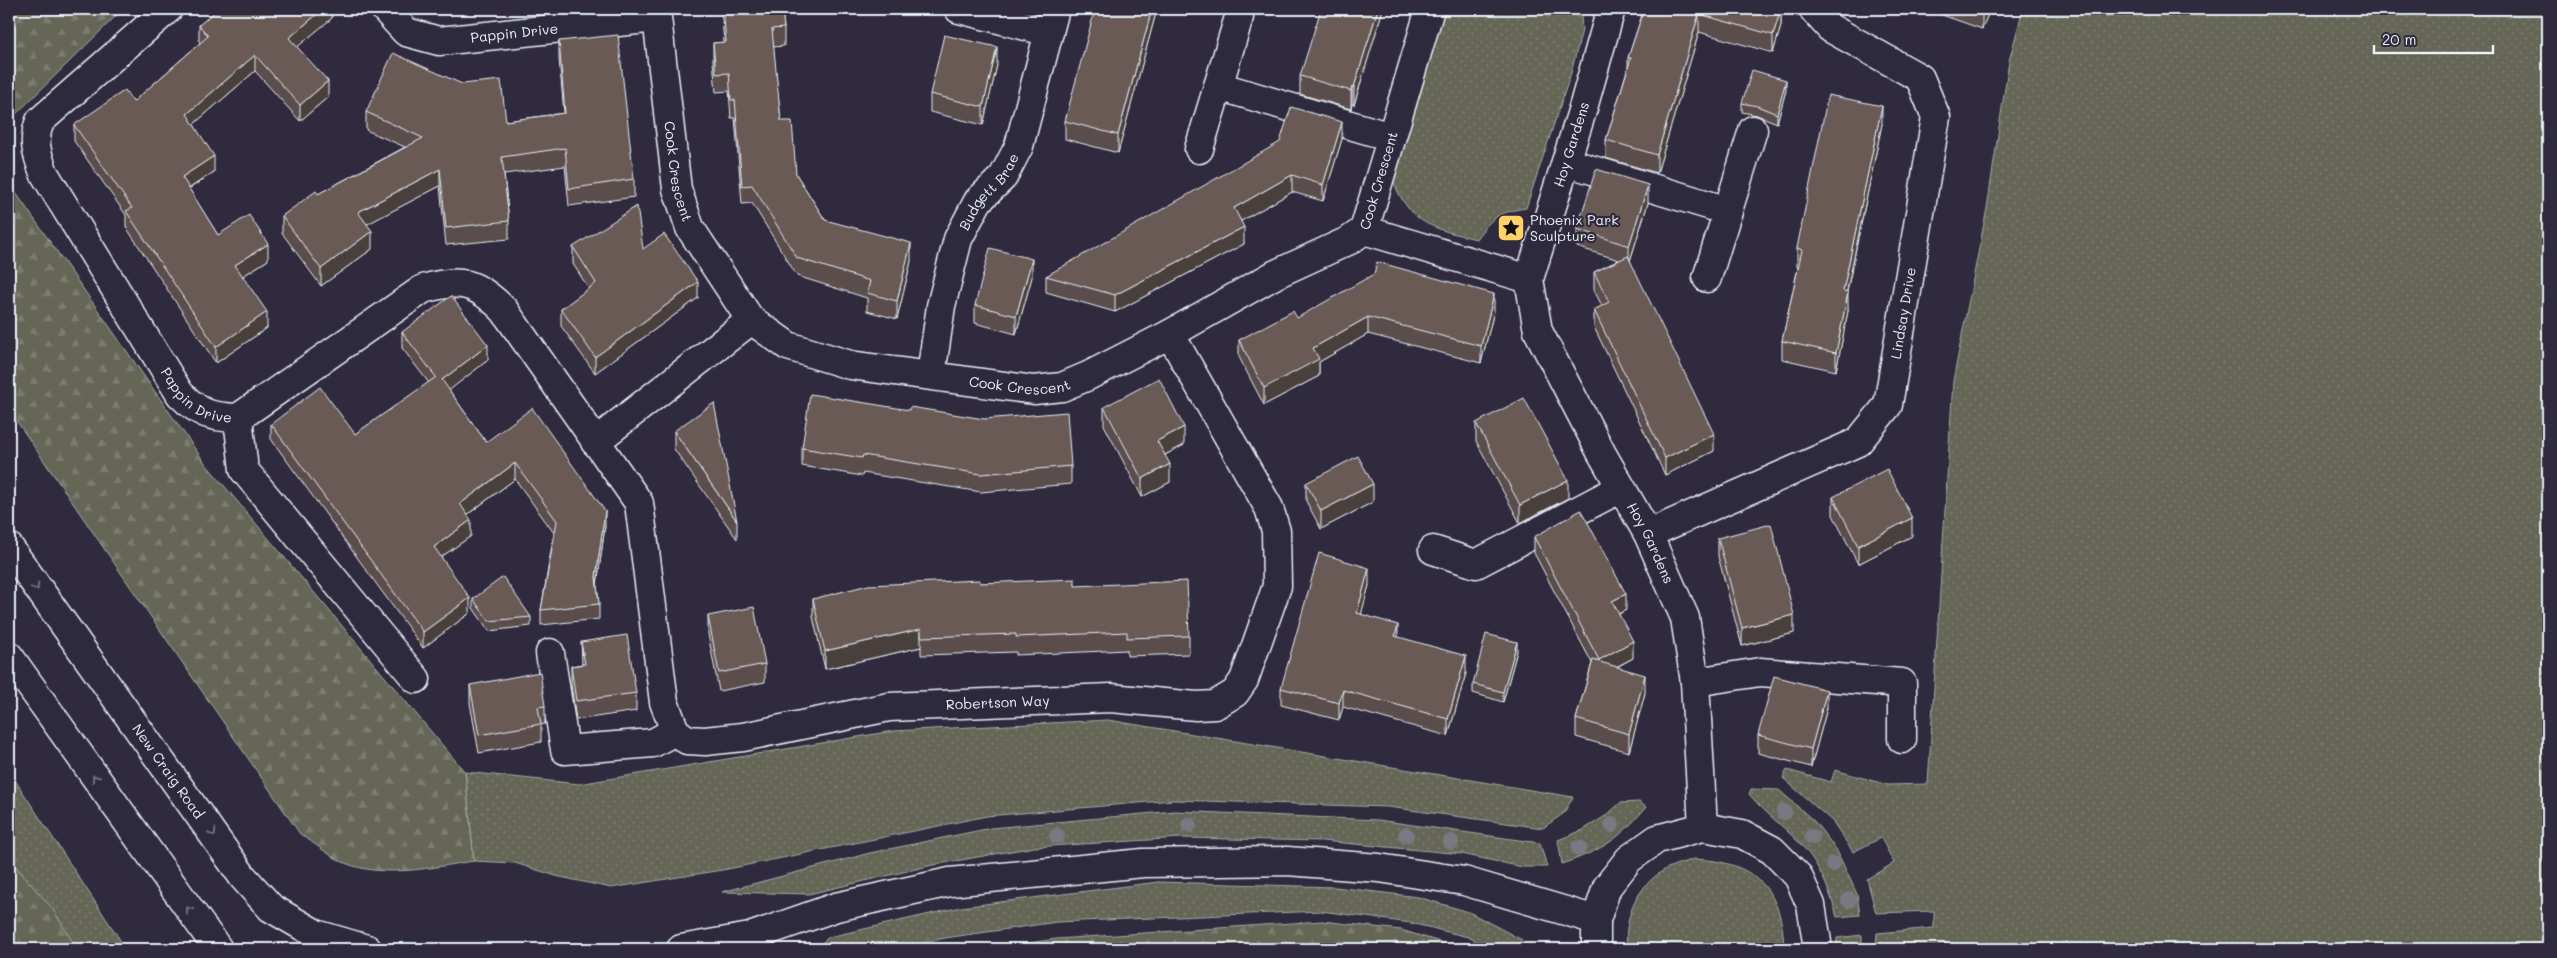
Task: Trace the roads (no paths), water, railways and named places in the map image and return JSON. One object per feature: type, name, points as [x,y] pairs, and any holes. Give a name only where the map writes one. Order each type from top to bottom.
[{"type":"street","name":"Pappin Drive","points":[[168,9],[40,121],[35,134],[35,149],[44,173],[180,394],[196,410],[214,417],[238,418],[423,289],[447,282],[469,284],[488,294],[504,310],[596,442]]},
{"type":"street","name":"Pappin Drive","points":[[385,9],[406,32],[439,41],[656,13]]},
{"type":"street","points":[[959,9],[1052,20]]},
{"type":"street","name":"Cook Crescent","points":[[656,13],[677,189],[690,228],[750,319],[788,346],[850,365],[1034,390],[1062,387],[1170,334],[1276,274],[1350,240],[1364,230],[1430,9]]},
{"type":"street","name":"Hoy Gardens","points":[[1611,9],[1529,279],[1538,331],[1621,488],[1648,534],[1685,618],[1695,682],[1703,827]]},
{"type":"street","name":"Lindsay Drive","points":[[1648,534],[1858,442],[1888,405],[1936,117],[1920,78],[1830,28],[1813,9]]},
{"type":"street","points":[[1199,149],[1239,17]]},
{"type":"street","name":"Budgett Brae","points":[[931,375],[941,306],[958,239],[978,201],[1003,177],[1019,146],[1052,20]]},
{"type":"street","points":[[1218,86],[1391,137]]},
{"type":"street","points":[[1707,278],[1753,130]]},
{"type":"street","points":[[1566,162],[1728,211]]},
{"type":"street","points":[[1364,230],[1529,279]]},
{"type":"street","points":[[550,654],[565,750],[653,743],[674,731],[664,702],[639,503],[596,442],[750,319]]},
{"type":"street","name":"Robertson Way","points":[[674,731],[687,740],[704,741],[743,737],[889,707],[1111,698],[1196,706],[1216,705],[1235,693],[1244,680],[1277,586],[1276,531],[1269,508],[1170,334]]},
{"type":"street","points":[[238,418],[244,470],[416,679]]},
{"type":"street","points":[[1433,550],[1476,564],[1621,488]]},
{"type":"street","name":"New Craig Road","points":[[9,547],[243,877],[271,908],[316,934],[367,949]]},
{"type":"street","points":[[9,656],[218,949]]},
{"type":"street","points":[[1695,682],[1760,672],[1902,683],[1902,739]]},
{"type":"street","points":[[1596,949],[1596,920],[1607,887],[1628,859],[1657,839],[1703,827],[1742,834],[1772,850],[1798,876],[1812,905],[1817,942],[1815,949]]},
{"type":"street","points":[[681,949],[743,943],[836,907],[950,882],[1144,863],[1287,861],[1379,868],[1464,881],[1596,920]]},
{"type":"place","name":"Phoenix Park Sculpture","points":[[1511,228]]}]
